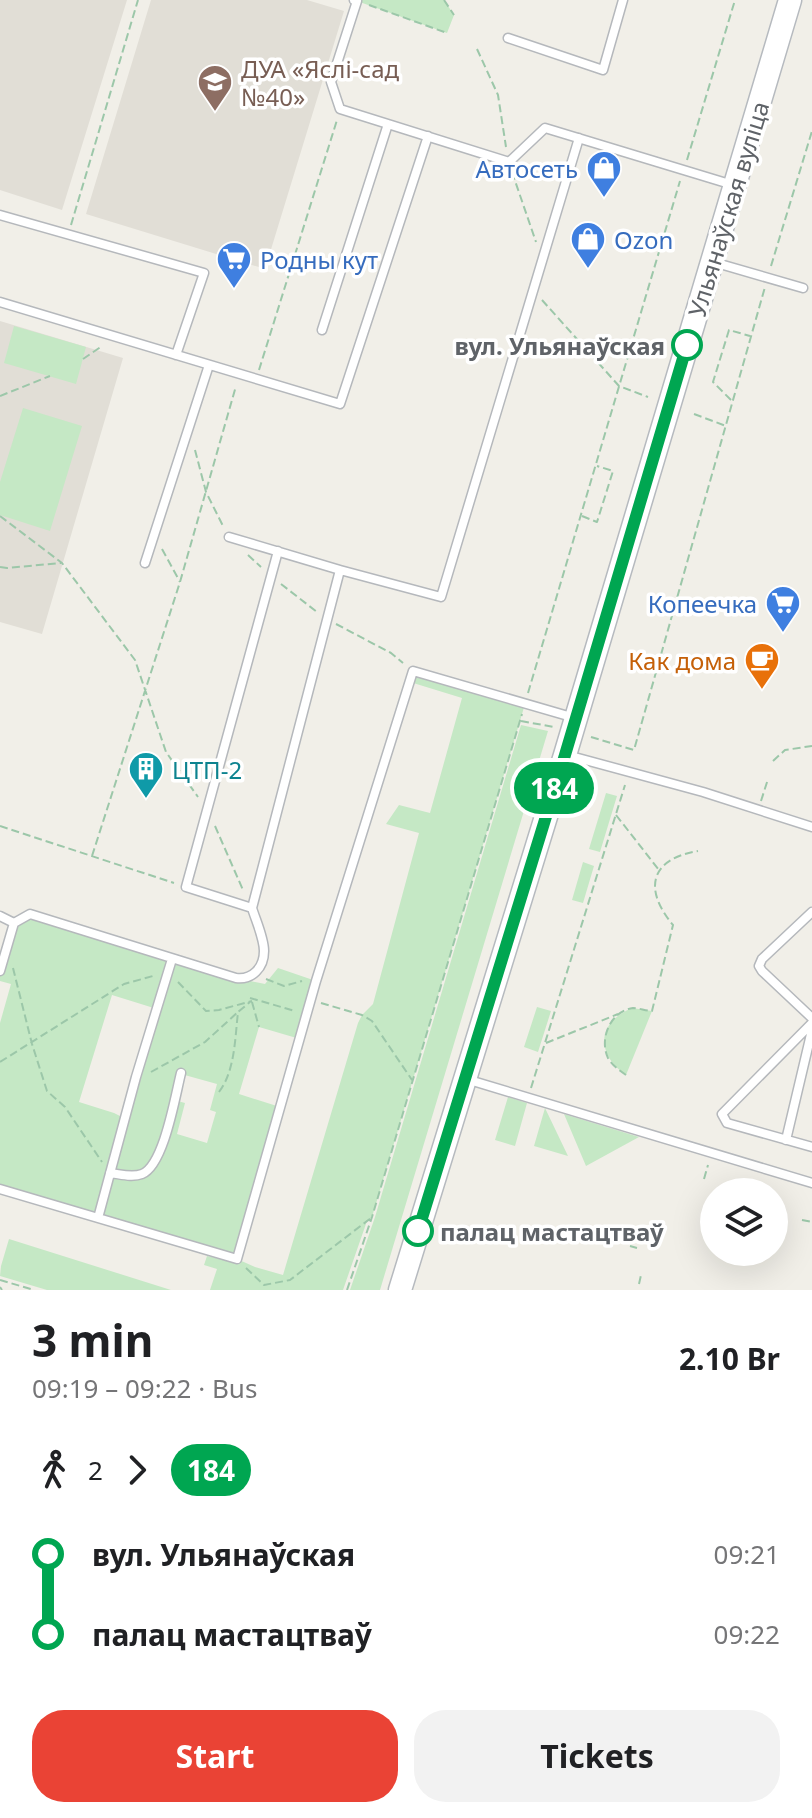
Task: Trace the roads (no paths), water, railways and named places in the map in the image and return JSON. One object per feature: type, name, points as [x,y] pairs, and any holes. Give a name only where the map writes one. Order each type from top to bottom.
[{"type":"main road","name":"Ульянаўская вуліца","points":[[400,1290],[565,755],[790,0]]},
{"type":"lane","points":[[355,0],[331,82],[340,109],[509,162],[545,128],[735,186]]},
{"type":"lane","points":[[508,38],[603,70],[623,0]]},
{"type":"lane","points":[[322,330],[388,124]]},
{"type":"lane","points":[[0,302],[340,404],[428,136]]},
{"type":"lane","points":[[229,537],[441,597],[579,138]]},
{"type":"lane","points":[[0,215],[204,273],[176,355]]},
{"type":"lane","points":[[712,262],[803,288]]},
{"type":"lane","points":[[145,563],[209,365]]},
{"type":"lane","points":[[252,908],[186,887],[278,551]]},
{"type":"lane","points":[[0,971],[14,923],[30,914],[240,979],[254,975],[265,953],[252,908],[340,570]]},
{"type":"lane","points":[[0,1189],[237,1259],[317,978],[413,671],[525,704],[574,725]]},
{"type":"lane","points":[[565,755],[629,771],[812,827]]},
{"type":"lane","points":[[812,912],[762,959],[759,966],[812,1020],[722,1114],[727,1123],[812,1147]]},
{"type":"lane","points":[[0,916],[14,923]]},
{"type":"lane","points":[[98,1218],[172,959]]},
{"type":"lane","points":[[786,1140],[812,1030]]},
{"type":"lane","points":[[110,1173],[139,1176],[154,1165],[161,1150],[181,1073]]},
{"type":"lane","points":[[465,1078],[812,1183]]},
{"type":"place","name":"ДУА «Яслі-сад №40»","points":[[215,113]]},
{"type":"place","name":"Автосеть","points":[[604,199]]},
{"type":"place","name":"Ozon","points":[[588,270]]},
{"type":"place","name":"Родны кут","points":[[234,290]]},
{"type":"place","name":"вул. Ульянаўская","points":[[687,345]]},
{"type":"place","name":"Копеечка","points":[[783,634]]},
{"type":"place","name":"Как дома","points":[[762,691]]},
{"type":"place","name":"ЦТП-2","points":[[146,800]]},
{"type":"place","name":"палац мастацтваў","points":[[418,1231]]}]
